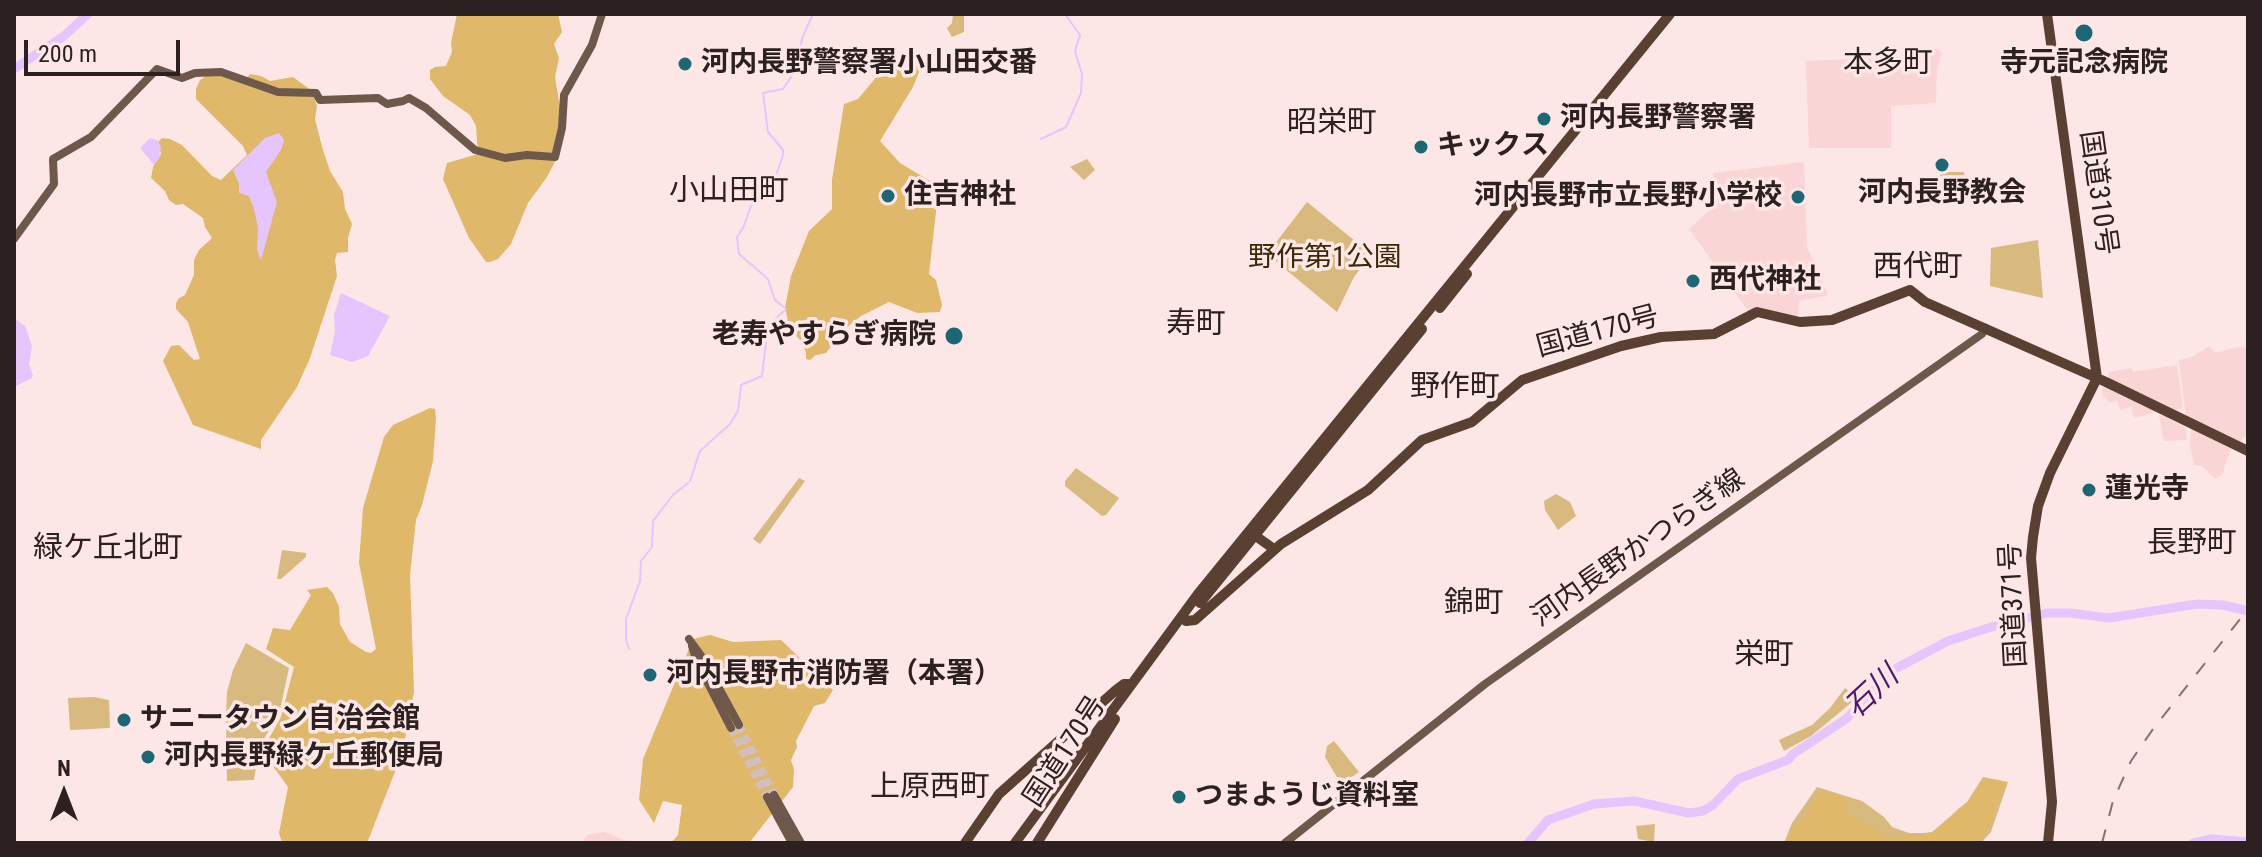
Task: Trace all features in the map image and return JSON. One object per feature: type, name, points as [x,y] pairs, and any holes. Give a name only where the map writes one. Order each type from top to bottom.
[{"type":"highway","name":"国道170号","points":[[1015,843],[1252,534],[1670,14]]},
{"type":"highway","name":"国道170号","points":[[1037,843],[1134,686],[1252,534],[1543,182],[1580,131],[1677,14]]},
{"type":"highway","name":"国道310号","points":[[2047,14],[2097,378]]},
{"type":"highway","name":"国道170号","points":[[1186,621],[1195,620],[1274,549],[1353,501],[1387,475],[1422,440],[1472,422],[1522,380],[1621,346],[1661,337],[1714,334],[1757,312],[1800,322],[1832,320],[1910,290],[1925,302],[2097,378],[2248,451]]},
{"type":"highway","name":"国道371号","points":[[2048,843],[2052,802],[2031,558],[2038,506],[2050,473],[2097,378]]},
{"type":"highway","points":[[1252,534],[1274,549]]},
{"type":"highway","name":"国道170号","points":[[965,843],[999,794],[1116,690],[1124,684],[1134,686]]},
{"type":"main road","points":[[14,239],[54,184],[53,159],[91,137],[157,69],[182,78],[195,73],[221,72],[278,92],[316,93],[320,100],[378,98],[387,104],[409,98],[426,108],[475,150],[505,158],[527,155],[555,157],[562,128],[564,95],[592,45],[602,14]]},
{"type":"main road","name":"河内長野かつらぎ線","points":[[1285,843],[1485,684],[1982,334],[1986,328]]},
{"type":"main road","points":[[689,639],[702,657],[735,726],[697,662],[689,639]]},
{"type":"main road","points":[[792,843],[771,796],[801,843]]},
{"type":"shaded area","points":[[457,14],[558,14],[562,32],[554,44],[559,58],[555,77],[561,114],[556,160],[528,203],[511,244],[498,259],[490,262],[486,262],[469,238],[443,179],[447,163],[478,154],[476,126],[470,115],[443,96],[430,79],[430,70],[446,66],[452,52]]},
{"type":"shaded area","points":[[1916,46],[1942,52],[1937,69],[1936,103],[1891,106],[1891,148],[1809,148],[1806,61],[1912,56]]},
{"type":"shaded area","points":[[907,51],[921,67],[913,87],[880,141],[900,163],[933,183],[938,194],[929,274],[936,280],[942,305],[940,312],[917,313],[889,302],[861,316],[846,328],[826,353],[806,359],[800,340],[790,329],[785,308],[791,276],[809,231],[832,209],[832,180],[844,104],[858,99],[888,63]]},
{"type":"shaded area","points":[[209,74],[246,79],[250,74],[270,81],[293,77],[312,91],[322,147],[330,171],[343,192],[345,209],[352,224],[348,252],[337,253],[337,276],[310,358],[297,387],[261,440],[261,449],[193,425],[163,361],[171,346],[179,345],[194,360],[200,359],[188,322],[176,309],[176,303],[185,295],[194,275],[194,260],[199,250],[212,238],[203,218],[183,204],[176,205],[169,200],[165,191],[151,178],[161,154],[158,142],[162,138],[170,139],[182,145],[212,176],[221,180],[247,155],[243,146],[196,99],[200,80]]},
{"type":"shaded area","points":[[279,133],[284,140],[281,150],[266,172],[277,202],[261,260],[257,250],[258,228],[254,209],[249,196],[239,193],[233,170],[265,138]]},
{"type":"shaded area","points":[[150,138],[157,140],[161,147],[159,159],[154,165],[140,148]]},
{"type":"shaded area","points":[[1804,162],[1807,247],[1828,295],[1799,301],[1798,318],[1760,310],[1748,311],[1689,229],[1717,203],[1713,173]]},
{"type":"shaded area","points":[[341,293],[390,316],[368,356],[352,362],[330,355],[335,332],[334,315]]},
{"type":"shaded area","points":[[14,318],[25,326],[32,346],[29,364],[33,375],[14,387]]},
{"type":"shaded area","points":[[2210,346],[2215,353],[2238,347],[2248,348],[2248,437],[2240,442],[2186,417],[2179,360],[2192,357]]},
{"type":"shaded area","points":[[2177,365],[2183,407],[2173,410],[2108,378],[2109,372],[2132,368],[2133,372]]},
{"type":"shaded area","points":[[2104,386],[2157,412],[2134,418],[2131,407],[2120,410],[2117,401],[2110,402],[2103,396]]},
{"type":"shaded area","points":[[430,408],[435,409],[436,418],[433,461],[416,520],[410,575],[414,692],[402,754],[367,843],[282,843],[279,833],[288,787],[262,751],[281,717],[294,667],[266,649],[273,628],[290,630],[311,595],[307,590],[327,587],[339,607],[340,624],[350,642],[366,652],[376,649],[359,563],[363,508],[384,437],[393,425]]},
{"type":"shaded area","points":[[2159,416],[2186,428],[2187,440],[2164,441]]},
{"type":"shaded area","points":[[2191,428],[2231,449],[2222,475],[2215,479],[2202,466],[2194,465]]},
{"type":"shaded area","points":[[710,635],[733,642],[781,640],[833,690],[825,703],[814,706],[796,741],[797,747],[791,760],[793,787],[749,843],[671,843],[678,835],[682,805],[663,801],[654,823],[639,800],[643,759],[693,639]]},
{"type":"shaded area","points":[[1990,779],[2006,782],[1992,819],[1978,843],[1788,843],[1793,825],[1802,821],[1820,791],[1845,798],[1848,815],[1888,837],[1929,835],[1973,799],[1980,782]]},
{"type":"shaded area","points":[[604,832],[632,843],[582,843],[587,835]]},
{"type":"green space","points":[[953,14],[964,14],[964,32],[952,37],[947,28],[952,23]]},
{"type":"green space","points":[[1087,159],[1095,170],[1084,180],[1070,167]]},
{"type":"green space","points":[[1964,172],[1967,193],[1942,198],[1934,181],[1937,176]]},
{"type":"green space","name":"野作第1公園","points":[[1307,202],[1371,254],[1354,277],[1337,312],[1267,254]]},
{"type":"green space","points":[[2038,240],[2043,298],[1990,286],[1991,248]]},
{"type":"green space","points":[[1076,468],[1119,498],[1106,515],[1102,516],[1065,486],[1065,481]]},
{"type":"green space","points":[[799,478],[805,481],[760,544],[753,539]]},
{"type":"green space","points":[[1556,494],[1570,502],[1576,516],[1558,530],[1545,510],[1544,501]]},
{"type":"green space","points":[[282,550],[306,553],[306,557],[281,579],[277,579]]},
{"type":"green space","points":[[246,643],[289,668],[278,719],[226,717],[227,692]]},
{"type":"green space","points":[[1845,688],[1857,698],[1811,736],[1784,751],[1779,740],[1812,725]]},
{"type":"green space","points":[[68,698],[109,700],[110,728],[70,730]]},
{"type":"green space","points":[[226,720],[274,721],[259,748],[254,780],[227,781]]},
{"type":"green space","points":[[1334,741],[1359,772],[1341,784],[1325,757],[1327,746]]},
{"type":"green space","points":[[1983,777],[2008,782],[1991,832],[1981,843],[1784,843],[1792,823],[1817,787],[1862,801],[1892,827],[1909,833],[1924,833],[1932,832],[1967,802]]},
{"type":"green space","points":[[1655,824],[1654,842],[1638,839],[1636,826]]},
{"type":"waterway","points":[[14,69],[64,36],[88,14]]},
{"type":"waterway","points":[[784,307],[775,300],[768,279],[739,254],[737,237],[754,198],[773,185],[783,155],[783,150],[768,132],[763,93],[783,89],[793,74],[803,36],[813,14]]},
{"type":"waterway","points":[[1041,139],[1066,127],[1081,93],[1082,74],[1075,51],[1080,35],[1065,14]]},
{"type":"waterway","points":[[690,481],[700,451],[730,424],[738,411],[741,385],[762,376],[768,326],[786,309]]},
{"type":"waterway","points":[[629,649],[626,619],[640,581],[641,561],[652,547],[653,521],[673,495],[688,483]]},
{"type":"waterway","name":"石川","points":[[1528,843],[1548,820],[1594,804],[1634,801],[1689,813],[1703,811],[1738,779],[1788,760],[1846,719],[1893,670],[1948,641],[1988,628],[2047,613],[2109,618],[2197,604],[2223,605],[2248,611]]},
{"type":"waterway","points":[[2193,843],[2212,839],[2248,842]]},
{"type":"tunnel","points":[[739,725],[774,795]]},
{"type":"tunnel","points":[[731,728],[767,797]]},
{"type":"railway","points":[[2102,843],[2113,801],[2131,761],[2248,609]]},
{"type":"place","name":"寺元記念病院","points":[[2084,33]]},
{"type":"place","name":"河内長野警察署小山田交番","points":[[685,64]]},
{"type":"place","name":"河内長野警察署","points":[[1544,119]]},
{"type":"place","name":"キックス","points":[[1421,147]]},
{"type":"place","name":"河内長野教会","points":[[1942,165]]},
{"type":"place","name":"住吉神社","points":[[888,196]]},
{"type":"place","name":"河内長野市立長野小学校","points":[[1798,197]]},
{"type":"place","name":"西代神社","points":[[1693,281]]},
{"type":"place","name":"老寿やすらぎ病院","points":[[954,336]]},
{"type":"place","name":"蓮光寺","points":[[2089,490]]},
{"type":"place","name":"河内長野市消防署（本署）","points":[[650,675]]},
{"type":"place","name":"サニータウン自治会館","points":[[124,720]]},
{"type":"place","name":"河内長野緑ケ丘郵便局","points":[[148,757]]},
{"type":"place","name":"つまようじ資料室","points":[[1179,797]]},
{"type":"district","name":"本多町","points":[[1888,64]]},
{"type":"district","name":"昭栄町","points":[[1332,124]]},
{"type":"district","name":"小山田町","points":[[729,192]]},
{"type":"district","name":"西代町","points":[[1918,268]]},
{"type":"district","name":"寿町","points":[[1196,325]]},
{"type":"district","name":"野作町","points":[[1455,388]]},
{"type":"district","name":"長野町","points":[[2192,544]]},
{"type":"district","name":"緑ケ丘北町","points":[[108,549]]},
{"type":"district","name":"錦町","points":[[1474,604]]},
{"type":"district","name":"栄町","points":[[1764,656]]},
{"type":"district","name":"上原西町","points":[[930,788]]}]
